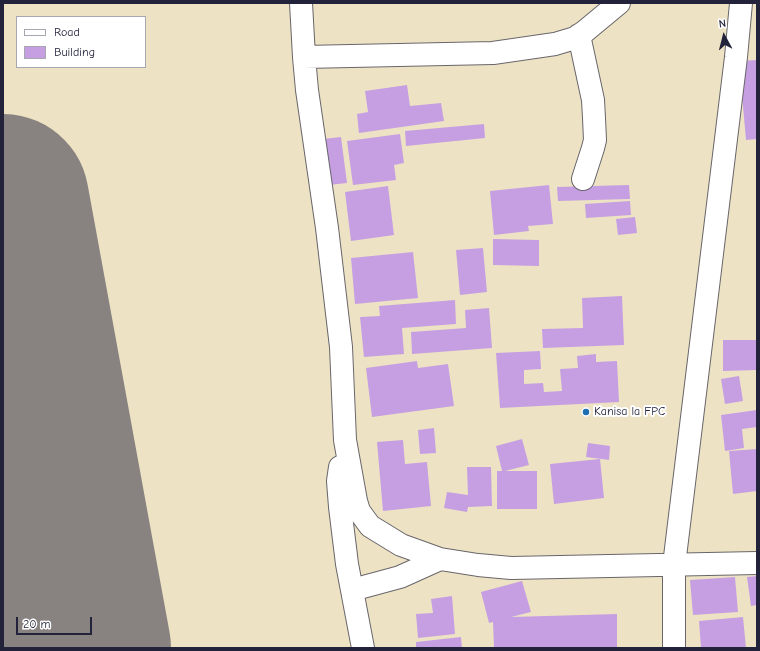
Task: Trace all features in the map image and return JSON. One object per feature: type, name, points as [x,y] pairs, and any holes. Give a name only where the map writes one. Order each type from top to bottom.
[{"type":"street","points":[[301,3],[308,98],[327,228],[341,347],[345,440],[356,501],[360,511],[370,526],[401,545],[440,559],[478,565],[511,568],[757,562]]},
{"type":"street","points":[[304,57],[493,53],[555,44],[580,35],[619,3]]},
{"type":"street","points":[[674,648],[674,565],[736,57],[741,3]]},
{"type":"street","points":[[580,35],[593,100],[595,140],[583,179]]},
{"type":"street","points":[[345,440],[338,481],[340,507],[347,564],[363,648]]},
{"type":"street","points":[[352,590],[400,577],[440,559]]},
{"type":"building","points":[[757,60],[757,139],[746,140],[739,61]]},
{"type":"building","points":[[407,85],[410,106],[441,103],[444,121],[359,133],[357,114],[368,112],[365,91]]},
{"type":"building","points":[[484,124],[485,138],[406,146],[405,131]]},
{"type":"building","points":[[400,134],[404,163],[394,165],[396,180],[353,185],[347,141]]},
{"type":"building","points":[[341,137],[347,183],[329,185],[323,139]]},
{"type":"building","points":[[549,185],[553,224],[528,226],[529,231],[494,235],[490,191]]},
{"type":"building","points":[[629,185],[630,199],[558,201],[557,187]]},
{"type":"building","points":[[388,186],[394,235],[351,241],[345,192]]},
{"type":"building","points":[[630,201],[631,215],[586,218],[585,204]]},
{"type":"building","points":[[635,217],[637,233],[618,235],[616,219]]},
{"type":"building","points":[[493,239],[539,240],[539,266],[493,265]]},
{"type":"building","points":[[483,248],[487,292],[460,295],[456,250]]},
{"type":"building","points":[[413,252],[418,298],[355,304],[351,258]]},
{"type":"building","points":[[622,296],[624,345],[543,348],[542,329],[583,328],[582,298]]},
{"type":"building","points":[[455,300],[456,324],[402,328],[404,354],[364,357],[360,317],[380,316],[379,306]]},
{"type":"building","points":[[489,308],[492,348],[412,354],[411,332],[466,328],[465,310]]},
{"type":"building","points":[[723,340],[757,340],[757,370],[723,371]]},
{"type":"building","points":[[540,351],[541,369],[524,370],[524,384],[543,383],[544,392],[562,391],[560,369],[578,368],[577,356],[596,354],[596,362],[617,361],[619,402],[500,408],[496,353]]},
{"type":"building","points":[[417,361],[418,368],[448,364],[454,406],[372,417],[366,368]]},
{"type":"building","points":[[739,376],[743,401],[725,404],[721,379]]},
{"type":"building","points":[[757,410],[757,427],[742,429],[744,448],[725,451],[721,415]]},
{"type":"building","points":[[434,428],[436,453],[420,454],[418,430]]},
{"type":"building","points":[[522,439],[529,465],[505,471],[537,471],[537,509],[497,509],[497,471],[502,471],[496,446]]},
{"type":"building","points":[[403,440],[405,464],[427,462],[431,506],[383,511],[377,442]]},
{"type":"building","points":[[588,443],[610,446],[609,460],[586,457]]},
{"type":"building","points":[[757,449],[757,491],[733,494],[729,451]]},
{"type":"building","points":[[600,459],[604,498],[554,504],[550,464]]},
{"type":"building","points":[[467,467],[491,467],[492,506],[468,507],[467,512],[444,508],[447,492],[468,495]]},
{"type":"building","points":[[757,576],[757,605],[751,606],[747,577]]},
{"type":"building","points":[[735,577],[738,612],[693,615],[690,580]]},
{"type":"building","points":[[522,581],[531,612],[511,617],[617,614],[617,648],[494,648],[493,622],[489,623],[481,592]]},
{"type":"building","points":[[452,596],[455,634],[418,638],[416,614],[433,613],[431,599]]},
{"type":"building","points":[[743,617],[746,648],[701,648],[699,621]]},
{"type":"building","points":[[461,637],[462,648],[416,648],[416,642]]},
{"type":"runway","points":[[3,200],[85,648]]},
{"type":"place","name":"Kanisa la FPC","points":[[586,412]]}]
